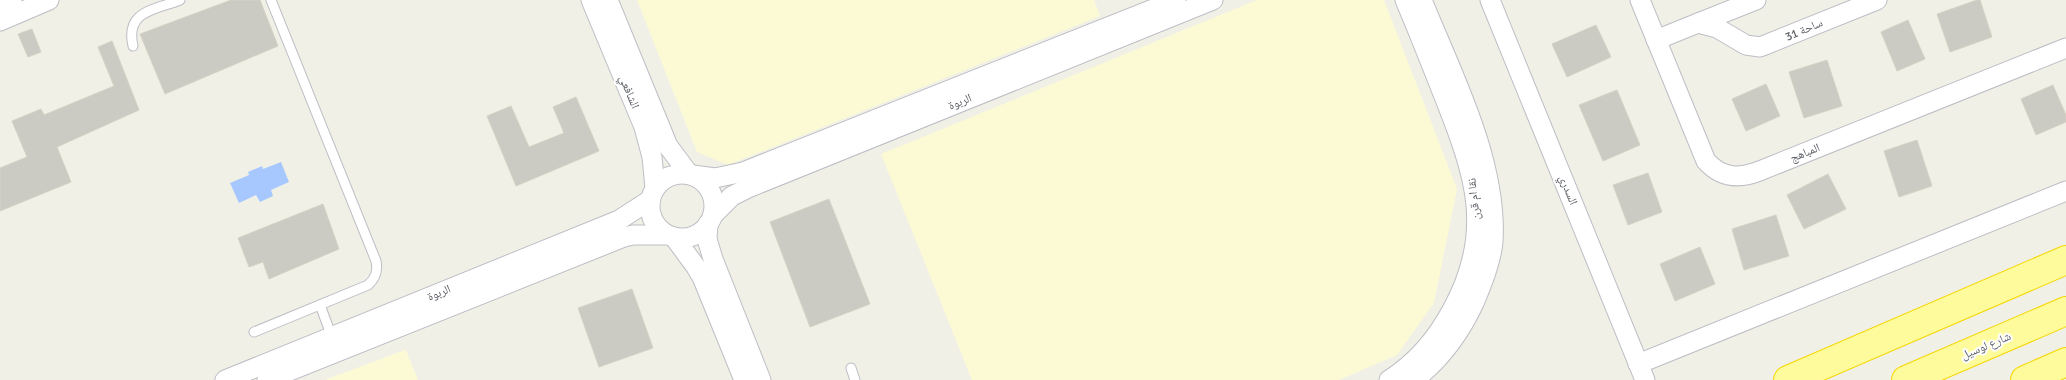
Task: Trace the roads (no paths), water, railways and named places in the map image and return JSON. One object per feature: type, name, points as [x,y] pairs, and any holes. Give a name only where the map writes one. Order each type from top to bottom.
[{"type":"highway","points":[[1788,380],[2066,260]]},
{"type":"highway","name":"شارع لوسيل","points":[[1906,380],[2066,311]]},
{"type":"highway","points":[[2025,380],[2066,362]]},
{"type":"street","points":[[0,5],[12,0]]},
{"type":"street","points":[[0,21],[49,0]]},
{"type":"street","name":"الشافعي","points":[[591,0],[644,127],[652,157],[652,194]]},
{"type":"street","name":"الشافعي","points":[[608,0],[668,146],[691,175]]},
{"type":"street","name":"الربوة","points":[[691,175],[715,178],[743,172],[1176,0]]},
{"type":"street","name":"الربوة","points":[[711,220],[732,196],[748,188],[1213,0]]},
{"type":"street","name":"نقا ام قرن","points":[[1389,380],[1405,368],[1429,345],[1457,301],[1472,259],[1477,217],[1473,176],[1464,146],[1405,0]]},
{"type":"street","name":"نقا ام قرن","points":[[1414,380],[1436,360],[1461,327],[1485,276],[1493,243],[1492,203],[1483,158],[1475,131],[1422,0]]},
{"type":"street","name":"السدري","points":[[1490,0],[1642,372]]},
{"type":"street","name":"المباهج","points":[[1640,0],[1706,161],[1721,173],[1733,177],[1757,172],[2066,48]]},
{"type":"street","name":"ساحة 31","points":[[1698,23],[1717,28],[1754,47],[1767,46],[1877,0]]},
{"type":"street","points":[[1656,40],[1747,3]]},
{"type":"street","points":[[1731,36],[1747,3]]},
{"type":"street","points":[[744,380],[702,277],[671,236],[659,228],[653,220],[650,210],[652,194],[661,181],[669,176],[679,173],[691,175],[702,180],[713,196],[708,239],[713,259],[761,380]]},
{"type":"street","points":[[1642,372],[2066,191]]},
{"type":"street","name":"الربوة","points":[[225,380],[619,220],[652,194]]},
{"type":"street","points":[[671,236],[684,238],[694,236],[702,231],[711,220]]},
{"type":"street","name":"الربوة","points":[[266,380],[624,237],[633,235],[671,236]]},
{"type":"lane","points":[[133,46],[130,33],[133,23],[141,15],[180,0]]},
{"type":"lane","points":[[254,332],[368,285],[378,268],[272,0]]},
{"type":"lane","points":[[320,305],[332,337]]},
{"type":"lane","points":[[851,368],[855,380]]},
{"type":"water","points":[[281,162],[289,182],[271,190],[273,196],[260,202],[256,195],[239,203],[230,183],[249,175],[248,172],[262,166],[263,169]]}]
